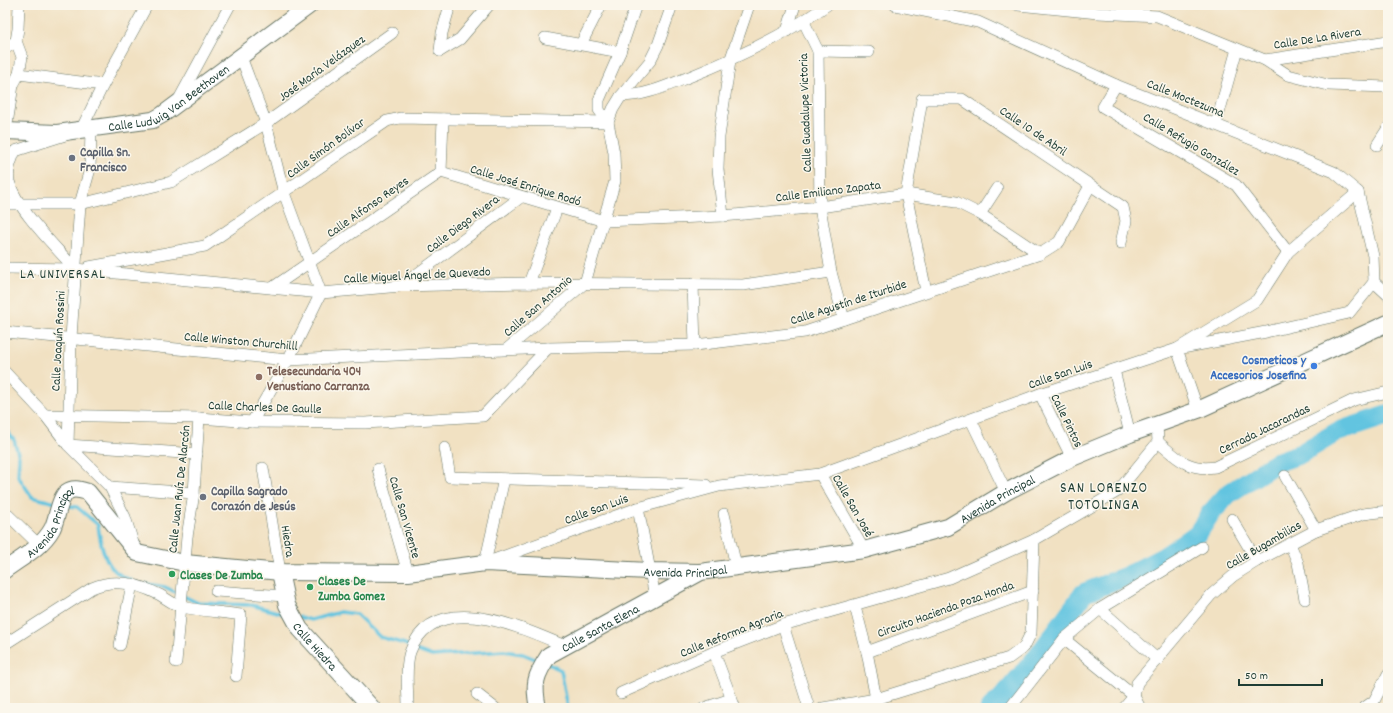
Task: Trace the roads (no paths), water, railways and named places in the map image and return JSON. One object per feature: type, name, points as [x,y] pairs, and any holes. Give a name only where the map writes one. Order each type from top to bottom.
[{"type":"street","points":[[5,131],[13,85],[19,74],[22,57],[16,41],[19,5]]},
{"type":"street","points":[[75,269],[20,205],[9,181],[8,167],[14,151],[86,130],[103,85],[147,5]]},
{"type":"street","points":[[176,103],[230,5]]},
{"type":"street","name":"Calle Ludwig Van Beethoven","points":[[5,131],[57,133],[153,120],[310,5]]},
{"type":"street","points":[[450,5],[442,33],[440,51],[460,39],[489,5]]},
{"type":"street","points":[[581,44],[601,5]]},
{"type":"street","points":[[585,283],[615,181],[614,153],[608,122],[599,110],[599,100],[620,52],[636,5]]},
{"type":"street","points":[[608,122],[613,109],[621,96],[650,61],[658,45],[672,5]]},
{"type":"street","points":[[723,216],[718,169],[719,137],[730,61],[749,5]]},
{"type":"street","points":[[786,31],[795,5]]},
{"type":"street","points":[[621,96],[638,96],[730,61],[804,22],[827,5]]},
{"type":"street","name":"Calle De La Rivera","points":[[1018,5],[1098,13],[1157,16],[1265,60],[1388,41]]},
{"type":"street","name":"Calle Moctezuma","points":[[905,6],[978,22],[1116,84],[1334,172],[1358,192]]},
{"type":"street","name":"Calle Guadalupe Victoria","points":[[804,22],[818,51],[820,207],[831,272],[844,319]]},
{"type":"street","name":"José María Velázquez","points":[[5,204],[80,204],[171,182],[266,123],[392,33]]},
{"type":"street","points":[[545,38],[620,52]]},
{"type":"street","points":[[5,49],[16,41]]},
{"type":"street","points":[[1216,124],[1237,49]]},
{"type":"street","points":[[818,51],[869,52]]},
{"type":"street","points":[[241,57],[266,123],[284,193],[321,293],[288,360],[252,422]]},
{"type":"street","points":[[1265,60],[1288,75],[1328,84],[1388,87]]},
{"type":"street","points":[[19,74],[103,85]]},
{"type":"street","name":"Calle Refugio González","points":[[1116,84],[1104,107],[1236,185],[1288,252]]},
{"type":"street","name":"Calle 10 de Abril","points":[[906,194],[922,99],[962,98],[1123,207],[1126,221],[1121,243]]},
{"type":"street","name":"Calle Simón Bolívar","points":[[75,269],[205,246],[387,121],[400,118],[608,122]]},
{"type":"street","points":[[441,172],[443,119]]},
{"type":"street","points":[[1377,145],[1388,128]]},
{"type":"street","name":"Calle Joaquín Rossini","points":[[68,444],[71,338],[80,204],[90,170],[86,130]]},
{"type":"street","name":"Calle José Enrique Rodó","points":[[441,172],[604,221]]},
{"type":"street","name":"Calle Alfonso Reyes","points":[[272,288],[441,172]]},
{"type":"street","name":"Calle Agustín de Iturbide","points":[[548,348],[695,345],[805,332],[1040,254],[1059,242],[1090,186]]},
{"type":"street","points":[[980,214],[997,188]]},
{"type":"street","points":[[1198,410],[1177,349],[1266,332],[1349,313],[1374,282],[1373,256],[1358,192]]},
{"type":"street","name":"Calle San Luis","points":[[485,563],[638,508],[719,486],[820,474],[1040,394],[1177,349],[1257,300],[1288,252],[1358,192]]},
{"type":"street","points":[[906,194],[926,291]]},
{"type":"street","name":"Calle Emiliano Zapata","points":[[604,221],[723,216],[820,207],[906,194],[956,202],[980,214],[1040,254]]},
{"type":"street","name":"Calle Diego Rivera","points":[[401,286],[520,197]]},
{"type":"street","points":[[529,284],[557,208]]},
{"type":"street","name":"Calle Miguel Ángel de Quevedo","points":[[5,268],[75,269],[321,293],[401,286],[585,283],[743,285],[831,272]]},
{"type":"street","points":[[1374,282],[1388,295]]},
{"type":"street","name":"Calle San Antonio","points":[[507,349],[585,283]]},
{"type":"street","points":[[693,284],[695,345]]},
{"type":"street","name":"Avenida Principal","points":[[5,570],[39,545],[52,530],[63,497],[72,490],[88,492],[137,553],[185,569],[280,572],[408,572],[485,563],[700,572],[864,550],[948,527],[1006,492],[1072,458],[1130,434],[1198,410],[1388,323]]},
{"type":"street","name":"Calle Winston Churchilll","points":[[5,332],[288,360],[548,348]]},
{"type":"street","name":"Calle Charles De Gaulle","points":[[45,415],[199,418],[252,422],[365,423],[483,416],[548,348]]},
{"type":"street","points":[[1114,370],[1130,434]]},
{"type":"street","name":"Calle Joaquín Rossini","points":[[5,372],[45,415],[68,444],[110,487],[125,517],[137,553]]},
{"type":"street","name":"Cerrada Jacarandas","points":[[1158,442],[1184,463],[1194,468],[1215,467],[1354,400],[1388,392]]},
{"type":"street","name":"Calle Pintos","points":[[1040,394],[1072,458]]},
{"type":"street","name":"Calle Juan Ruíz De Alarcón","points":[[176,662],[187,537],[194,493],[199,418]]},
{"type":"street","points":[[971,420],[1006,492]]},
{"type":"street","points":[[1157,425],[1158,442]]},
{"type":"street","name":"Calle Reforma Agraria","points":[[621,693],[714,652],[783,625],[855,606],[949,578],[1034,540],[1118,491],[1158,442]]},
{"type":"street","points":[[68,444],[197,454]]},
{"type":"street","points":[[444,448],[450,477],[504,478],[485,563]]},
{"type":"street","name":"Hiedra","points":[[263,468],[280,572]]},
{"type":"street","name":"Calle San Vicente","points":[[378,469],[408,572]]},
{"type":"street","name":"Calle San José","points":[[820,474],[864,550]]},
{"type":"street","points":[[1285,476],[1316,530]]},
{"type":"street","name":"Calle San Luis","points":[[504,478],[719,486]]},
{"type":"street","points":[[110,487],[194,493]]},
{"type":"street","points":[[638,508],[655,597]]},
{"type":"street","name":"Calle Bugambilias","points":[[1124,708],[1134,696],[1137,683],[1158,660],[1211,595],[1233,576],[1316,530],[1363,514],[1388,511]]},
{"type":"street","points":[[5,512],[39,545]]},
{"type":"street","points":[[724,514],[736,566]]},
{"type":"street","points":[[1232,519],[1257,562]]},
{"type":"street","points":[[822,708],[876,699],[1009,658],[1024,647],[1032,633],[1034,540]]},
{"type":"street","points":[[1290,544],[1298,564],[1305,599]]},
{"type":"street","points":[[1010,708],[1064,639],[1100,609],[1202,547]]},
{"type":"street","name":"Calle Hiedra","points":[[280,572],[286,600],[300,629],[372,708]]},
{"type":"street","name":"Calle Santa Elena","points":[[538,708],[535,690],[538,672],[549,655],[700,572]]},
{"type":"street","points":[[5,644],[92,588],[102,584],[114,582],[132,584],[181,603],[241,615],[236,676]]},
{"type":"street","points":[[120,645],[132,584]]},
{"type":"street","points":[[216,591],[286,600]]},
{"type":"street","name":"Circuito Hacienda Poza Honda","points":[[867,652],[1032,591]]},
{"type":"street","points":[[855,606],[867,652],[876,699]]},
{"type":"street","points":[[1100,609],[1158,660]]},
{"type":"street","points":[[408,707],[410,653],[417,638],[425,629],[439,621],[455,618],[482,617],[518,626],[565,646]]},
{"type":"street","points":[[783,625],[809,708]]},
{"type":"street","points":[[1064,639],[1134,696],[1140,708]]},
{"type":"street","points":[[704,708],[733,704],[714,652]]},
{"type":"street","points":[[1364,708],[1374,701],[1388,674]]},
{"type":"street","points":[[477,694],[495,708]]},
{"type":"waterway","points":[[990,708],[1001,699],[1038,656],[1084,593],[1127,576],[1162,558],[1183,544],[1198,533],[1210,514],[1228,494],[1277,462],[1300,454],[1337,432],[1388,415]]},
{"type":"waterway","points":[[5,429],[14,440],[19,457],[18,476],[32,497],[56,503]]},
{"type":"waterway","points":[[64,505],[77,507],[98,525],[103,550],[110,565],[115,571],[131,580]]},
{"type":"waterway","points":[[147,584],[165,587],[198,603],[251,605],[285,614]]},
{"type":"waterway","points":[[299,617],[311,620],[340,612],[356,614],[380,637],[405,644],[432,656],[504,651],[523,654],[540,661]]},
{"type":"waterway","points":[[548,664],[561,670],[568,708]]},
{"type":"place","name":"Capilla Sn. Francisco","points":[[72,158]]},
{"type":"place","name":"Cosmeticos y Accesorios Josefina","points":[[1314,366]]},
{"type":"place","name":"Telesecundaria 404 Venustiano Carranza","points":[[259,377]]},
{"type":"place","name":"Capilla Sagrado Corazón de Jesús","points":[[203,497]]},
{"type":"place","name":"Clases De Zumba","points":[[172,574]]},
{"type":"place","name":"Clases De Zumba Gomez","points":[[310,587]]},
{"type":"district","name":"LA UNIVERSAL","points":[[63,273]]},
{"type":"district","name":"SAN LORENZO TOTOLINGA","points":[[1104,496]]}]
